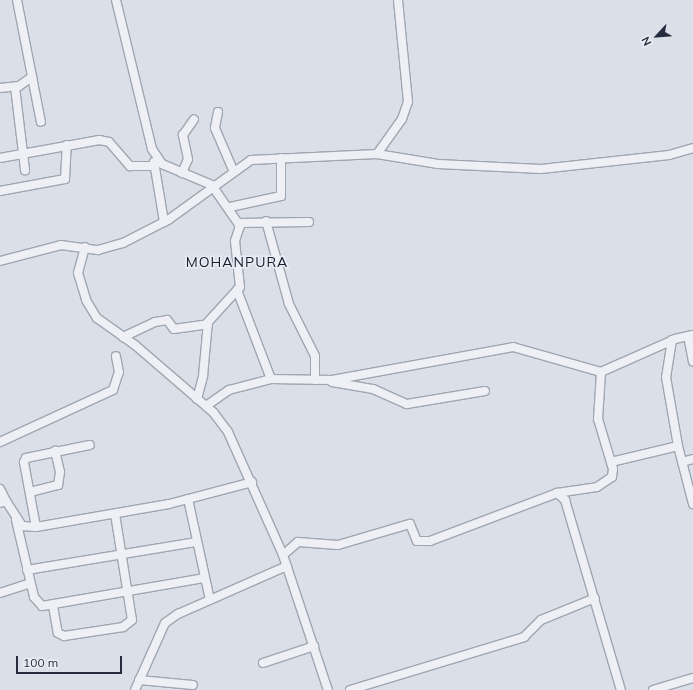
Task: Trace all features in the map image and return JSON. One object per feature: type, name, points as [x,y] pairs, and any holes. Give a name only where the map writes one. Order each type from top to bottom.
[{"type":"street","points":[[17,0],[41,122]]},
{"type":"street","points":[[116,0],[152,149],[164,222]]},
{"type":"street","points":[[377,154],[402,119],[408,102],[398,0]]},
{"type":"street","points":[[0,86],[15,87],[32,77]]},
{"type":"street","points":[[15,87],[25,170]]},
{"type":"street","points":[[218,112],[215,128],[233,170]]},
{"type":"street","points":[[182,172],[188,159],[183,135],[194,119]]},
{"type":"street","points":[[0,158],[22,152],[67,144],[109,142],[130,166],[154,166]]},
{"type":"street","points":[[0,191],[65,179],[67,144]]},
{"type":"street","points":[[0,261],[61,245],[106,249],[164,222],[213,187],[233,170],[251,160],[377,154],[438,164],[541,169],[670,154],[693,148]]},
{"type":"street","points":[[152,149],[162,164],[213,187],[230,207],[239,223],[235,240],[240,287],[208,324],[198,399]]},
{"type":"street","points":[[230,207],[281,196],[281,158]]},
{"type":"street","points":[[239,223],[266,221],[309,222]]},
{"type":"street","points":[[266,221],[289,304],[315,356],[319,380]]},
{"type":"street","points":[[85,247],[78,273],[86,300],[97,318],[123,337],[198,399],[206,406],[228,432],[252,482],[283,555],[328,690]]},
{"type":"street","points":[[237,290],[242,309],[271,379]]},
{"type":"street","points":[[123,337],[155,322],[167,320],[174,329],[208,324]]},
{"type":"street","points":[[319,380],[513,347],[601,372],[672,340],[691,336],[693,362]]},
{"type":"street","points":[[672,340],[666,377],[678,446],[693,504]]},
{"type":"street","points":[[0,442],[113,390],[119,372],[116,356]]},
{"type":"street","points":[[283,555],[298,542],[338,545],[410,524],[417,541],[430,541],[557,493],[605,484],[612,477],[611,462],[598,419],[601,372]]},
{"type":"street","points":[[206,406],[229,390],[271,379],[319,380],[373,389],[407,404],[485,391]]},
{"type":"street","points":[[36,527],[24,462],[26,458],[90,445]]},
{"type":"street","points":[[611,462],[678,446]]},
{"type":"street","points":[[30,492],[58,485],[60,472],[55,451]]},
{"type":"street","points":[[682,462],[693,459]]},
{"type":"street","points":[[0,489],[3,502],[16,520],[22,526],[36,527],[115,514],[188,499],[252,482]]},
{"type":"street","points":[[557,493],[565,500],[621,690]]},
{"type":"street","points":[[188,499],[210,600]]},
{"type":"street","points":[[53,606],[58,633],[64,636],[123,627],[132,620],[129,592],[115,514]]},
{"type":"street","points":[[16,520],[30,583],[38,602],[53,606],[204,578]]},
{"type":"street","points":[[27,570],[121,553],[197,542]]},
{"type":"street","points":[[135,690],[165,623],[178,614],[287,566]]},
{"type":"street","points":[[0,592],[30,583]]},
{"type":"street","points":[[350,690],[524,637],[540,620],[595,598]]},
{"type":"street","points":[[263,663],[314,646]]},
{"type":"street","points":[[653,690],[693,678]]},
{"type":"street","points":[[139,680],[193,685]]},
{"type":"district","name":"MOHANPURA","points":[[237,262]]}]
